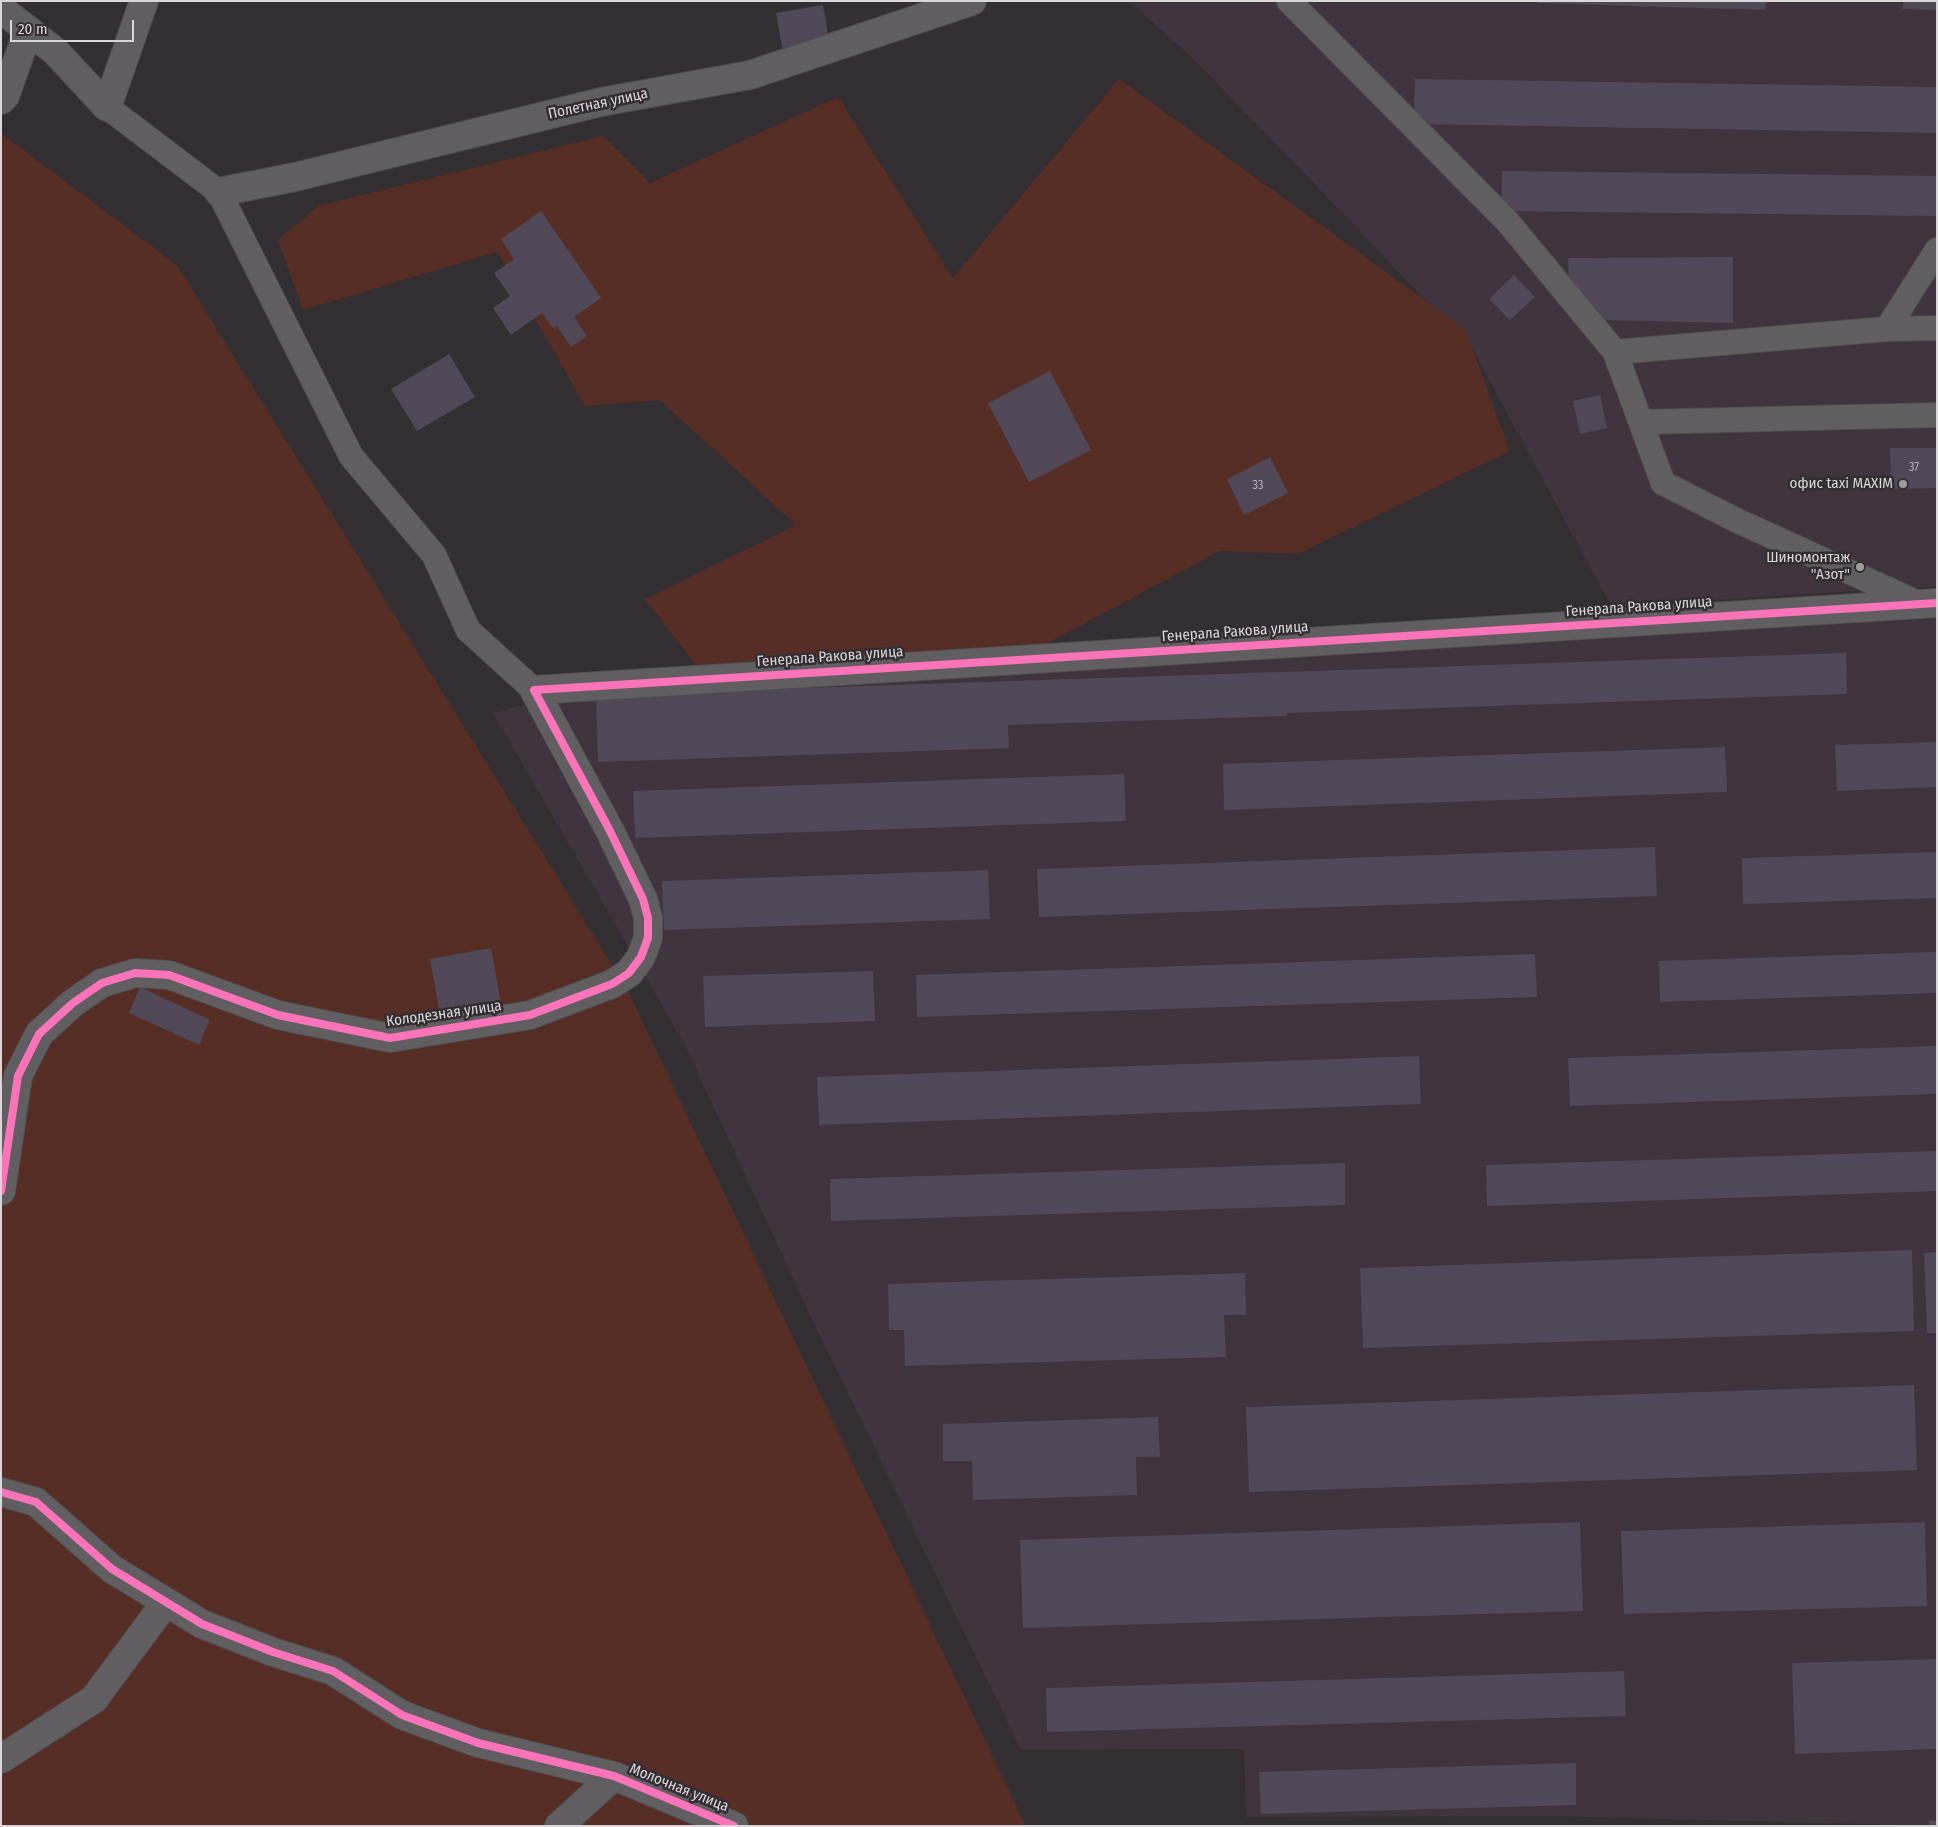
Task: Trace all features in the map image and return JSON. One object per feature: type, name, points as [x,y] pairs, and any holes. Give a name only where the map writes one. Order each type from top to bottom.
[{"type":"street","points":[[1,9],[56,52],[107,107],[144,1]]},
{"type":"street","name":"Полетная улица","points":[[219,192],[295,177],[601,102],[750,75],[972,1]]},
{"type":"street","points":[[1,100],[5,96],[28,31]]},
{"type":"street","name":"Генерала Ракова улица","points":[[534,690],[1927,603]]},
{"type":"street","name":"Колодезная улица","points":[[1,1191],[18,1076],[39,1034],[73,1003],[102,983],[135,973],[170,975],[278,1014],[390,1038],[530,1015],[612,984],[629,973],[641,957],[648,938],[648,918],[642,899],[534,690]]},
{"type":"street","name":"Молочная улица","points":[[1,1492],[36,1502],[112,1569],[202,1624],[273,1652],[333,1671],[402,1715],[478,1743],[614,1776],[734,1826]]},
{"type":"street","points":[[1,1759],[94,1699],[166,1602]]},
{"type":"street","points":[[558,1826],[614,1776]]},
{"type":"lane","points":[[1289,1],[1507,221],[1615,352],[1663,483],[1738,521],[1927,603]]},
{"type":"lane","points":[[107,107],[219,192],[351,456],[434,555],[468,630],[534,690]]},
{"type":"lane","points":[[1887,329],[1937,250]]},
{"type":"lane","points":[[1615,352],[1887,329],[1937,328]]},
{"type":"lane","points":[[1641,422],[1937,415]]},
{"type":"shaded area","points":[[1128,1],[1937,1],[1937,586],[1611,606],[1472,348],[1192,57]]},
{"type":"shaded area","points":[[1119,79],[1465,329],[1510,451],[1298,554],[1220,551],[1035,650],[702,673],[645,599],[796,525],[660,400],[585,406],[497,252],[303,310],[278,240],[318,206],[603,136],[650,183],[838,97],[953,278]]},
{"type":"shaded area","points":[[1,133],[177,265],[627,989],[1026,1826],[1,1826]]},
{"type":"shaded area","points":[[1937,614],[1937,1826],[1551,1816],[1246,1817],[1244,1749],[1021,1750],[809,1313],[685,1045],[493,713],[576,691]]},
{"type":"building","points":[[1537,1],[1767,1],[1765,10],[1537,3]]},
{"type":"building","points":[[1903,1],[1937,1],[1937,10],[1903,9]]},
{"type":"building","points":[[823,5],[830,45],[783,53],[776,13]]},
{"type":"building","points":[[1415,79],[1937,87],[1937,133],[1414,124]]},
{"type":"building","points":[[1502,171],[1937,176],[1937,216],[1501,211]]},
{"type":"building","points":[[541,211],[601,298],[574,317],[587,336],[571,347],[557,326],[553,328],[542,313],[511,335],[493,308],[510,296],[494,273],[514,259],[501,239]]},
{"type":"building","points":[[1733,257],[1733,323],[1601,320],[1569,290],[1568,258]]},
{"type":"building","points":[[1514,275],[1535,297],[1510,320],[1489,299]]},
{"type":"building","points":[[449,354],[475,397],[417,431],[391,389]]},
{"type":"building","points":[[1050,371],[1091,450],[1029,482],[988,403]]},
{"type":"building","points":[[1600,395],[1607,428],[1580,434],[1573,401]]},
{"type":"building","points":[[1890,448],[1937,448],[1937,488],[1891,489]]},
{"type":"building","points":[[1270,457],[1288,493],[1244,515],[1227,479]]},
{"type":"building","points":[[1846,653],[1847,694],[1287,713],[1286,716],[1008,725],[1009,748],[598,762],[596,695]]},
{"type":"building","points":[[1937,742],[1937,787],[1837,791],[1835,745]]},
{"type":"building","points":[[1725,747],[1727,792],[1224,810],[1223,764]]},
{"type":"building","points":[[1124,774],[1126,821],[635,838],[633,791]]},
{"type":"building","points":[[1655,847],[1657,896],[1039,917],[1037,869]]},
{"type":"building","points":[[1937,852],[1937,898],[1743,904],[1742,858]]},
{"type":"building","points":[[988,870],[990,919],[664,930],[662,881]]},
{"type":"building","points":[[491,948],[501,1003],[440,1014],[430,959]]},
{"type":"building","points":[[1937,952],[1937,993],[1660,1002],[1659,961]]},
{"type":"building","points":[[1535,954],[1537,997],[917,1017],[916,975]]},
{"type":"building","points":[[873,971],[875,1021],[705,1027],[703,976]]},
{"type":"building","points":[[140,987],[210,1020],[199,1045],[129,1013]]},
{"type":"building","points":[[1937,1046],[1937,1094],[1570,1106],[1568,1058]]},
{"type":"building","points":[[1419,1056],[1421,1104],[819,1125],[817,1077]]},
{"type":"building","points":[[1937,1151],[1937,1191],[1487,1206],[1486,1165]]},
{"type":"building","points":[[1345,1163],[1345,1205],[831,1221],[830,1179]]},
{"type":"building","points":[[1912,1250],[1914,1331],[1363,1348],[1360,1268]]},
{"type":"building","points":[[1937,1252],[1937,1333],[1927,1333],[1924,1253]]},
{"type":"building","points":[[1245,1273],[1246,1315],[1224,1315],[1226,1357],[905,1366],[904,1330],[889,1330],[888,1284]]},
{"type":"building","points":[[1914,1385],[1917,1470],[1249,1492],[1246,1407]]},
{"type":"building","points":[[1158,1417],[1160,1457],[1136,1457],[1137,1495],[973,1500],[972,1461],[943,1461],[943,1424]]},
{"type":"building","points":[[1580,1522],[1583,1611],[1023,1628],[1020,1540]]},
{"type":"building","points":[[1925,1522],[1927,1606],[1624,1614],[1621,1531]]},
{"type":"building","points":[[1937,1659],[1937,1749],[1795,1754],[1792,1663]]},
{"type":"building","points":[[1624,1671],[1626,1716],[1047,1732],[1046,1688]]},
{"type":"building","points":[[1576,1763],[1576,1805],[1261,1814],[1259,1772]]},
{"type":"building","points":[[1929,1820],[1937,1821],[1937,1826],[1929,1826]]},
{"type":"cycle path","points":[[1,1191],[18,1076],[39,1034],[73,1003],[102,983],[135,973],[169,975],[278,1015],[390,1038],[530,1015],[612,984],[629,973],[641,957],[648,938],[648,918],[643,899],[609,829],[534,690],[1937,603]]},
{"type":"cycle path","points":[[1,1492],[36,1502],[112,1569],[202,1624],[273,1652],[333,1671],[402,1715],[478,1743],[614,1776],[734,1826]]},
{"type":"place","name":"офис taxi MAXIM","points":[[1903,484]]},
{"type":"place","name":"Шиномонтаж \"Азот\"","points":[[1860,567]]}]
